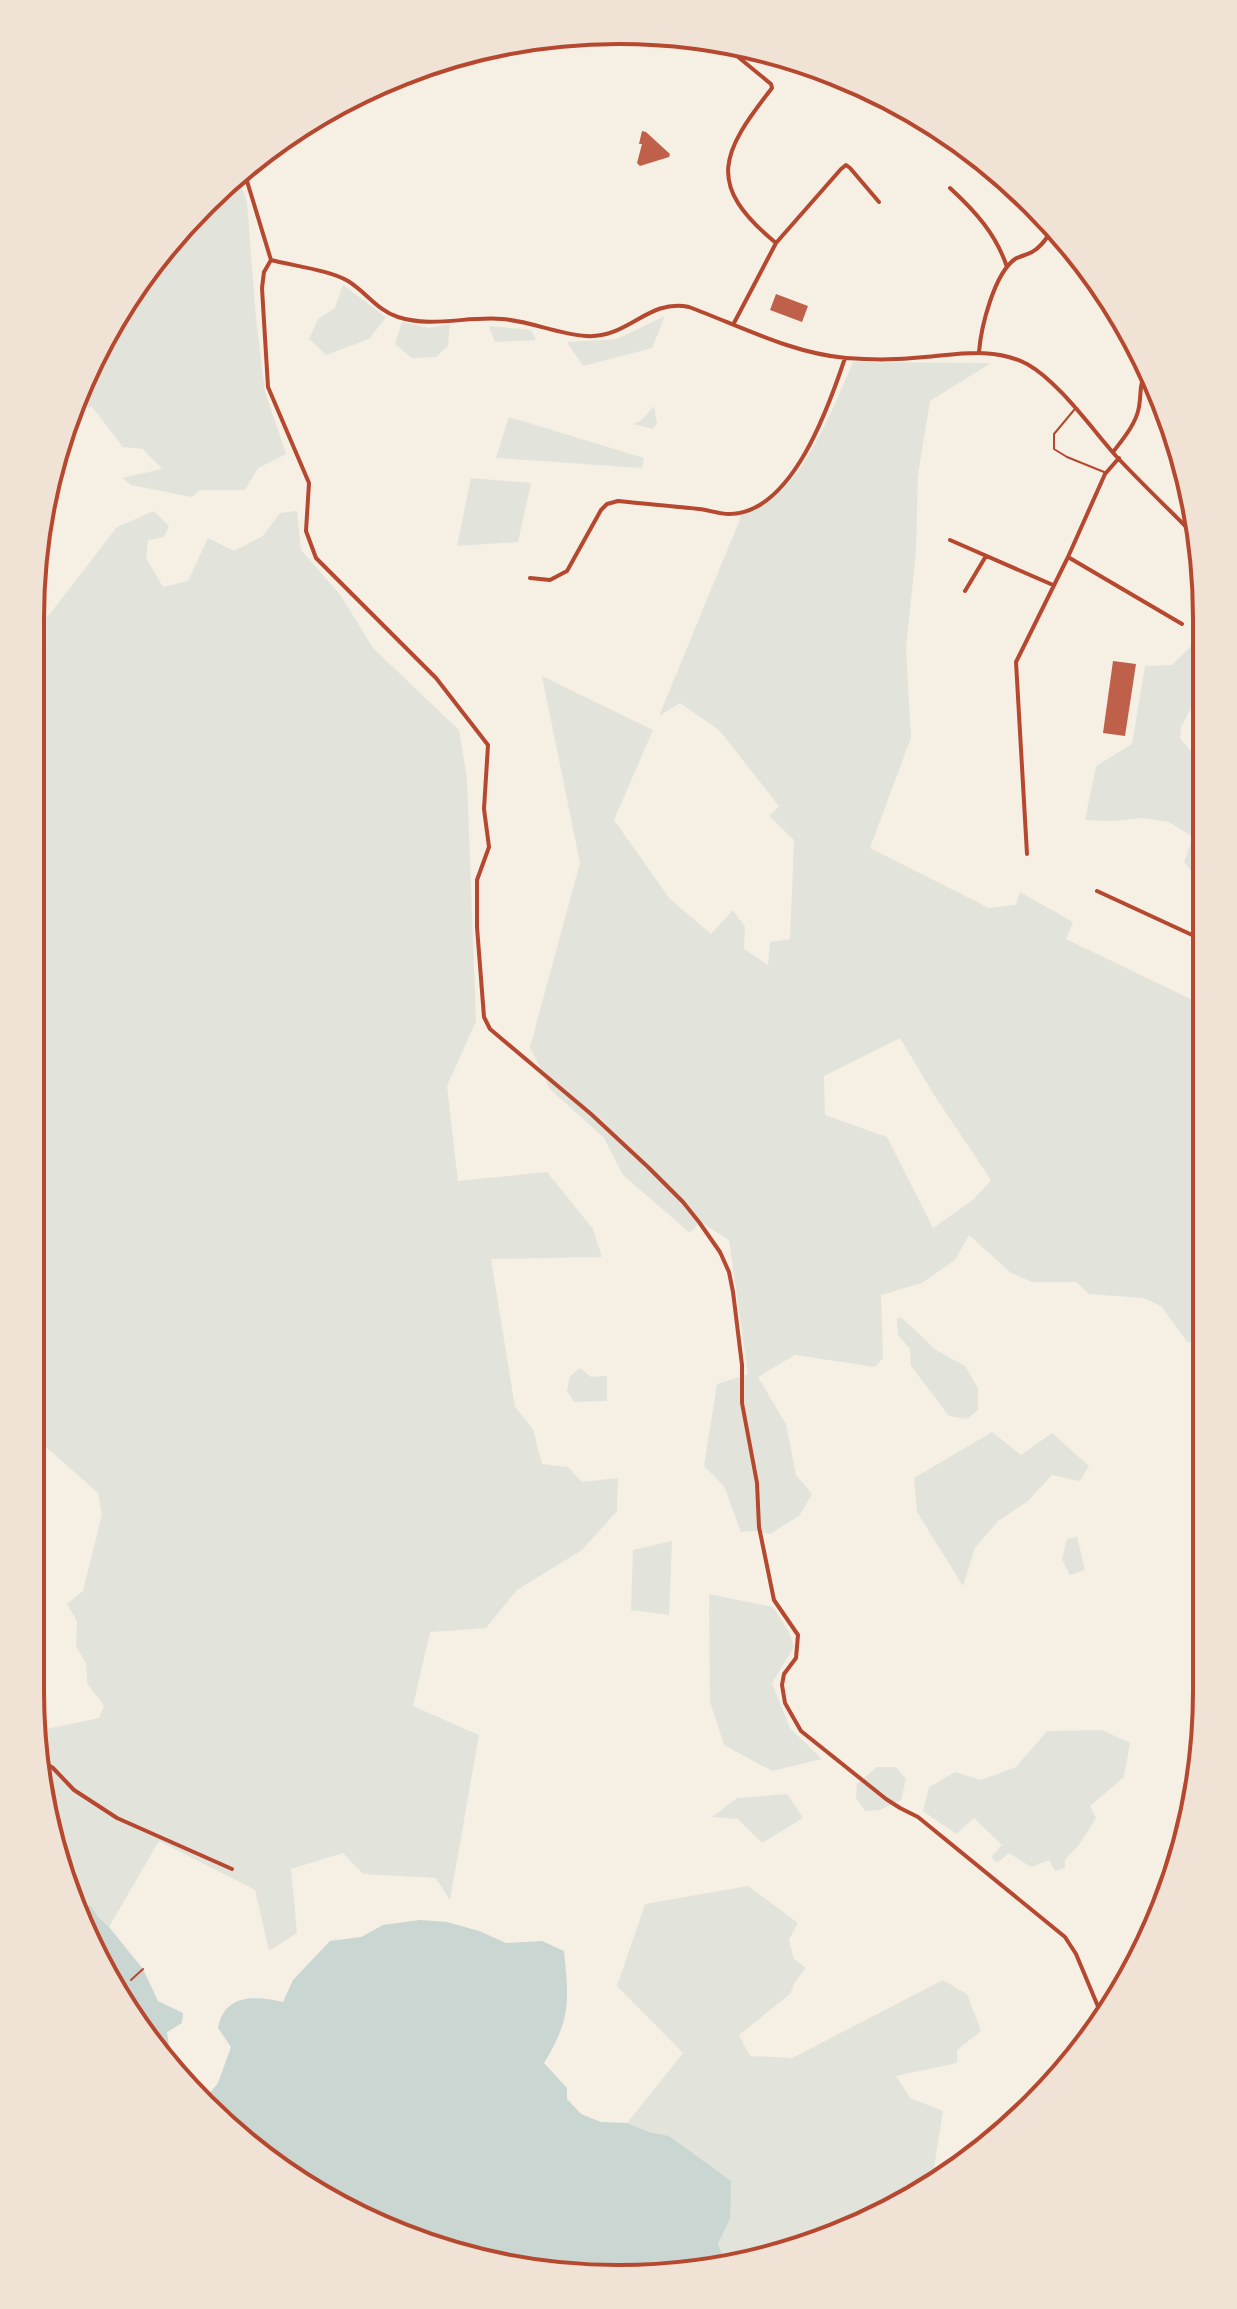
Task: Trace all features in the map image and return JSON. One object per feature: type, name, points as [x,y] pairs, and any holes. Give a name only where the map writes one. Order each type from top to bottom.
[{"type":"street","points":[[738,57],[772,88],[746,121],[726,167],[731,190],[744,212],[776,243]]},
{"type":"street","points":[[734,323],[776,243],[846,165],[879,202]]},
{"type":"street","points":[[247,181],[271,260],[348,281],[389,314],[417,322],[500,319],[565,334],[599,336],[630,325],[660,307],[676,304],[734,323],[777,342],[845,358],[922,358],[979,352],[1011,357],[1044,376],[1185,526]]},
{"type":"street","points":[[950,188],[984,223],[1001,248],[1007,267]]},
{"type":"street","points":[[979,352],[992,296],[1007,267],[1016,259],[1033,252],[1047,237]]},
{"type":"street","points":[[271,260],[264,272],[262,288],[268,387],[309,483],[306,531],[316,558],[436,678],[488,745],[484,809],[489,847],[477,880],[484,1017],[490,1029],[591,1114],[657,1176],[699,1222],[720,1252],[729,1272],[742,1365],[742,1403],[757,1483],[759,1527],[774,1600],[798,1635],[796,1658],[784,1674],[785,1703],[801,1731],[886,1799],[918,1817],[1065,1937],[1076,1954],[1098,2007]]},
{"type":"street","points":[[530,578],[550,580],[567,571],[607,504],[618,501],[728,514],[744,512],[763,504],[785,481],[808,447],[845,358]]},
{"type":"street","points":[[1113,452],[1137,417],[1141,381]]},
{"type":"street","points":[[1027,854],[1016,662],[1107,473],[1119,458]]},
{"type":"street","points":[[950,540],[1053,585]]},
{"type":"street","points":[[965,591],[986,556]]},
{"type":"street","points":[[1068,557],[1182,624]]},
{"type":"street","points":[[1097,891],[1193,935]]},
{"type":"street","points":[[49,1766],[74,1790],[117,1818],[232,1869]]},
{"type":"lane","points":[[1075,409],[1054,434],[1054,449],[1107,473]]},
{"type":"path","points":[[131,1980],[143,1969]]},
{"type":"shaded area","points":[[241,186],[247,202],[265,392],[286,454],[258,468],[245,490],[200,490],[192,497],[131,485],[122,478],[162,469],[143,449],[123,447],[92,407],[84,409],[103,364],[141,299],[187,240]]},
{"type":"shaded area","points":[[343,285],[386,317],[369,339],[326,355],[309,339],[318,319],[335,308]]},
{"type":"shaded area","points":[[665,316],[652,348],[583,366],[567,342],[617,339]]},
{"type":"shaded area","points":[[402,322],[429,328],[450,324],[448,346],[436,357],[412,358],[395,344]]},
{"type":"shaded area","points":[[489,326],[531,330],[536,340],[495,342]]},
{"type":"shaded area","points":[[853,362],[991,363],[930,401],[918,475],[916,552],[906,648],[911,738],[870,848],[989,908],[1016,905],[1020,892],[1073,922],[1066,939],[1193,1000],[1193,1343],[1187,1342],[1161,1306],[1143,1298],[1089,1294],[1076,1282],[1032,1282],[1011,1273],[969,1235],[955,1260],[922,1283],[881,1295],[883,1358],[875,1367],[795,1355],[758,1377],[786,1424],[796,1475],[812,1494],[799,1516],[770,1534],[741,1532],[724,1486],[704,1466],[717,1384],[748,1374],[729,1240],[700,1222],[690,1233],[623,1175],[604,1138],[550,1089],[530,1047],[580,863],[542,676],[653,730],[614,820],[670,899],[711,934],[733,910],[745,927],[744,949],[768,965],[770,942],[790,939],[794,840],[769,816],[779,806],[719,730],[680,703],[659,716],[740,514],[760,508],[778,494],[795,475],[823,429]],"holes":[[[900,1038],[991,1180],[974,1199],[933,1228],[887,1137],[825,1115],[824,1076]]]},
{"type":"shaded area","points":[[654,406],[657,423],[653,429],[633,424],[642,420]]},
{"type":"shaded area","points":[[509,417],[644,458],[642,468],[496,458]]},
{"type":"shaded area","points":[[471,478],[531,483],[518,542],[457,546]]},
{"type":"shaded area","points":[[154,511],[169,526],[164,537],[148,540],[146,558],[163,587],[188,581],[208,538],[234,551],[263,536],[280,513],[297,511],[301,550],[341,596],[373,648],[459,730],[467,779],[476,1021],[447,1086],[458,1181],[547,1172],[593,1229],[602,1257],[491,1259],[515,1407],[533,1429],[542,1464],[568,1467],[582,1482],[618,1478],[617,1511],[582,1550],[517,1590],[486,1628],[430,1632],[413,1706],[479,1735],[450,1900],[436,1878],[363,1874],[343,1853],[291,1869],[297,1933],[269,1951],[255,1890],[159,1841],[109,1927],[98,1918],[91,1906],[86,1906],[74,1875],[55,1803],[45,1729],[99,1718],[104,1706],[87,1683],[86,1663],[76,1647],[77,1621],[67,1604],[83,1591],[102,1514],[98,1493],[44,1445],[44,616],[49,615],[117,527]]},
{"type":"shaded area","points":[[1193,643],[1193,705],[1181,727],[1180,738],[1193,753],[1193,837],[1169,822],[1142,818],[1085,820],[1096,766],[1132,744],[1145,666],[1172,665]]},
{"type":"shaded area","points":[[1193,837],[1193,872],[1184,862]]},
{"type":"shaded area","points":[[901,1317],[936,1350],[965,1366],[978,1388],[978,1410],[967,1419],[949,1416],[911,1366],[910,1349],[898,1335],[897,1319]]},
{"type":"shaded area","points":[[580,1368],[591,1377],[607,1376],[607,1401],[574,1402],[567,1391],[570,1376]]},
{"type":"shaded area","points":[[992,1432],[1021,1455],[1052,1433],[1089,1466],[1080,1481],[1052,1475],[1028,1501],[998,1521],[975,1548],[963,1586],[917,1512],[914,1478]]},
{"type":"shaded area","points":[[1077,1537],[1085,1570],[1070,1575],[1062,1560],[1067,1539]]},
{"type":"shaded area","points":[[672,1541],[669,1615],[631,1610],[633,1550]]},
{"type":"shaded area","points":[[709,1594],[773,1607],[789,1632],[794,1647],[772,1683],[790,1728],[822,1759],[772,1771],[724,1745],[710,1702]]},
{"type":"shaded area","points":[[1102,1730],[1130,1743],[1124,1777],[1090,1806],[1096,1818],[1065,1860],[1065,1868],[1055,1871],[1049,1860],[1031,1867],[1009,1853],[997,1863],[991,1857],[1002,1845],[974,1818],[956,1834],[923,1811],[929,1787],[955,1772],[981,1780],[1016,1767],[1047,1731]]},
{"type":"shaded area","points":[[877,1767],[896,1767],[906,1779],[901,1800],[880,1810],[865,1811],[856,1798],[857,1784]]},
{"type":"shaded area","points":[[787,1794],[803,1818],[762,1843],[738,1819],[712,1817],[737,1798]]},
{"type":"shaded area","points":[[748,1886],[798,1923],[789,1940],[794,1959],[806,1968],[790,1994],[739,2035],[750,2056],[792,2058],[943,1980],[967,1994],[981,2031],[957,2050],[957,2063],[896,2076],[910,2098],[943,2111],[934,2168],[936,2169],[873,2206],[838,2221],[803,2235],[723,2255],[718,2244],[730,2219],[669,2136],[627,2123],[683,2053],[617,1986],[645,1904]]},
{"type":"shaded area","points":[[86,1906],[91,1906],[143,1969],[158,2001],[183,2013],[182,2023],[167,2032],[169,2047],[121,1978]]},
{"type":"shaded area","points":[[420,1920],[447,1922],[506,1943],[542,1941],[564,1951],[567,1997],[564,2021],[544,2063],[567,2088],[567,2099],[581,2114],[601,2122],[627,2123],[669,2136],[731,2181],[730,2219],[718,2244],[723,2255],[656,2264],[581,2264],[506,2254],[434,2235],[364,2206],[331,2188],[269,2146],[212,2097],[209,2094],[218,2083],[231,2047],[218,2028],[227,2008],[252,1998],[283,2002],[293,1980],[330,1941],[361,1937],[383,1925]]},
{"type":"building","points":[[642,131],[670,154],[669,157],[640,166],[637,163]]},
{"type":"building","points":[[776,294],[808,306],[802,322],[770,310]]},
{"type":"building","points":[[1113,661],[1136,664],[1125,736],[1103,733]]}]
